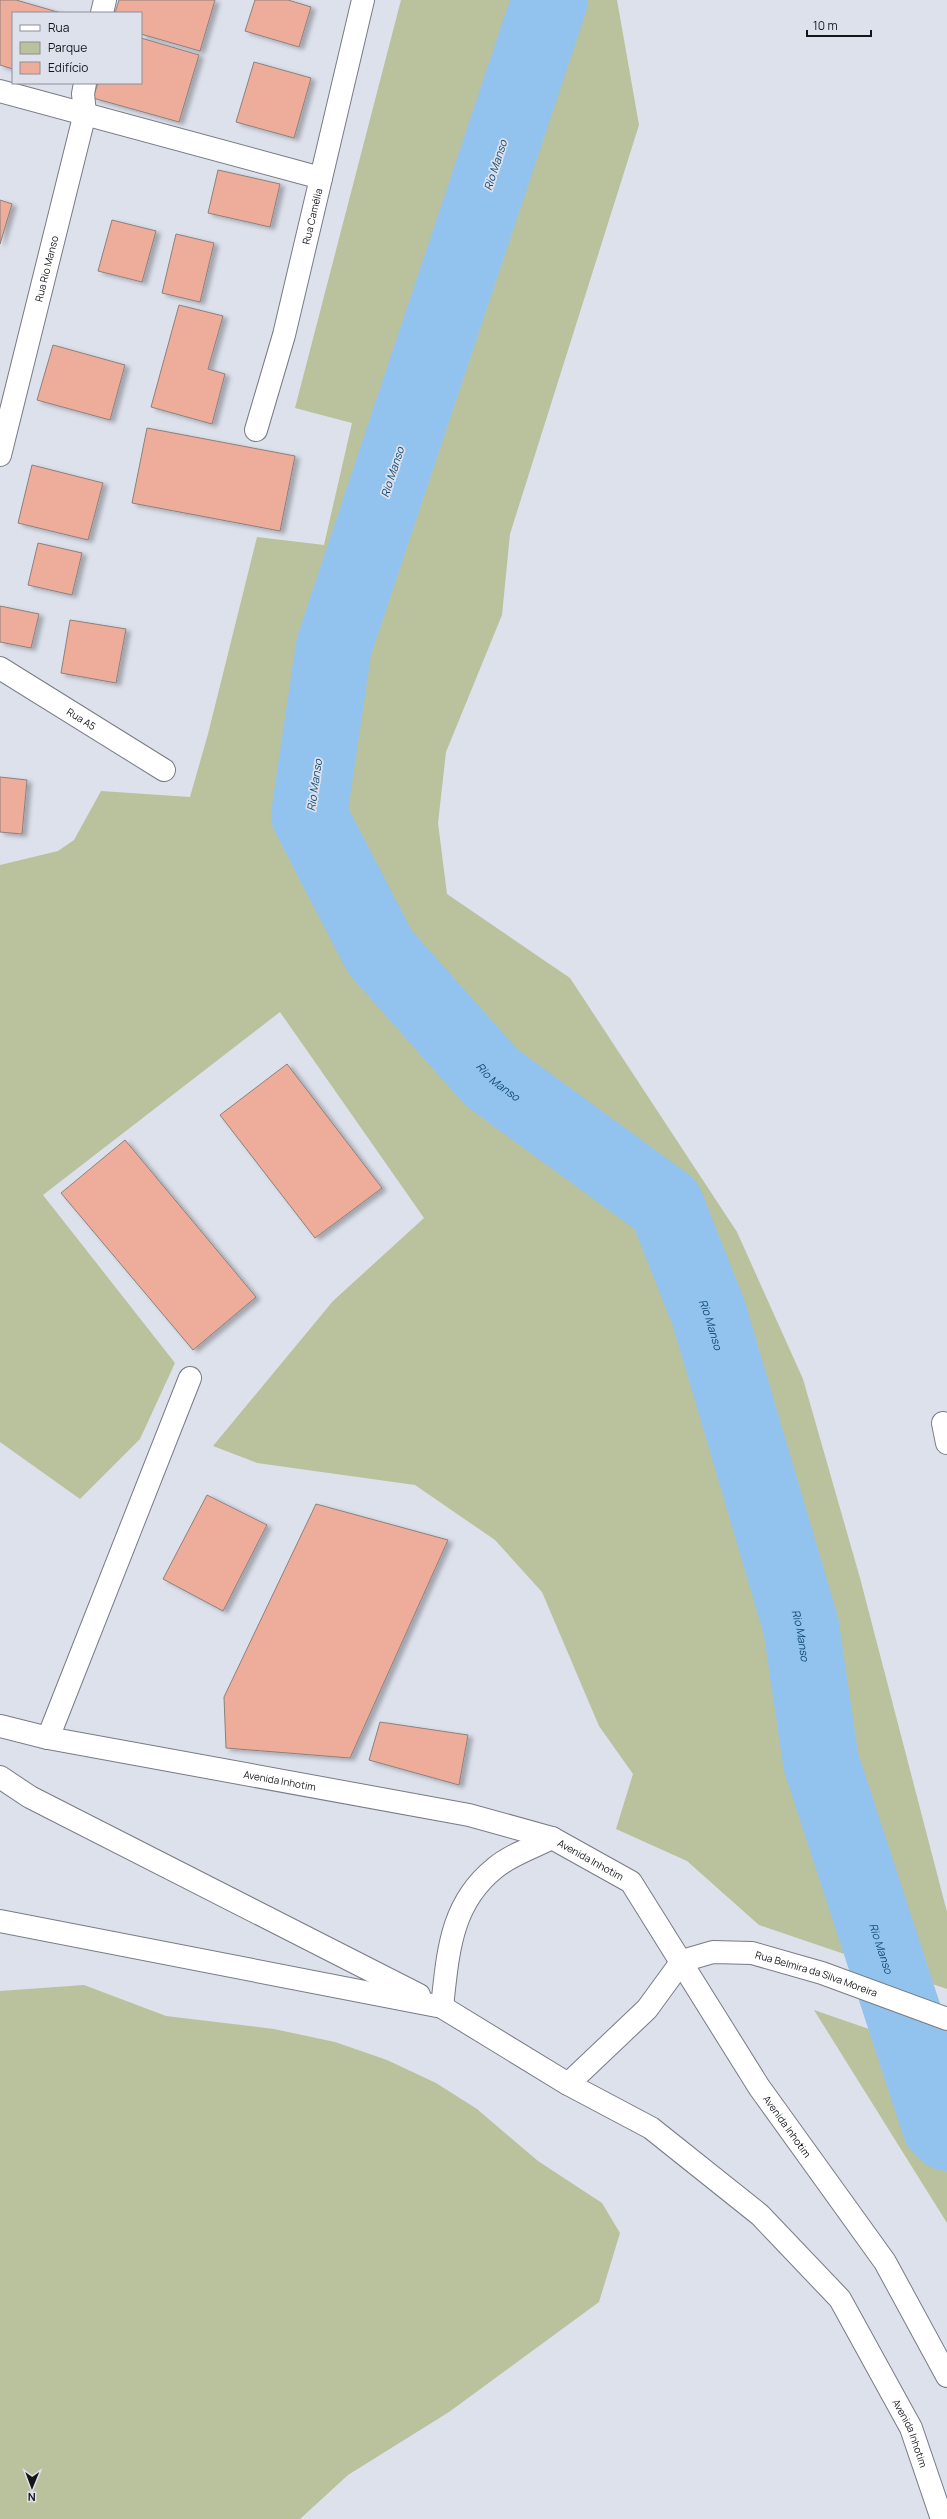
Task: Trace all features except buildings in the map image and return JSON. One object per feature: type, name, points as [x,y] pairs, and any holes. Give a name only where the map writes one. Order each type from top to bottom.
[{"type":"main road","points":[[102,12],[105,0]]},
{"type":"main road","name":"Rua Camélia","points":[[256,430],[284,335],[363,0]]},
{"type":"main road","name":"Rua Rio Manso","points":[[0,455],[84,113],[83,94],[85,84]]},
{"type":"main road","points":[[0,91],[321,178]]},
{"type":"main road","name":"Rua A5","points":[[0,668],[164,770]]},
{"type":"main road","points":[[48,1738],[190,1378]]},
{"type":"main road","name":"Avenida Inhotim","points":[[0,1726],[48,1738],[470,1815],[552,1838],[631,1882],[682,1961],[759,2087],[885,2262],[947,2376]]},
{"type":"main road","points":[[0,1777],[30,1797],[442,2007],[449,1945],[465,1899],[495,1867],[552,1838]]},
{"type":"main road","name":"Avenida Inhotim","points":[[0,1921],[442,2007],[568,2084],[651,2128],[760,2215],[840,2299],[911,2428],[942,2519]]},
{"type":"main road","name":"Rua Belmira da Silva Moreira","points":[[682,1961],[713,1952],[752,1952],[822,1974],[947,2019]]},
{"type":"main road","points":[[568,2084],[647,2009],[682,1961]]},
{"type":"green space","points":[[401,0],[617,0],[639,125],[510,534],[502,615],[446,752],[438,823],[447,894],[570,978],[737,1232],[803,1379],[860,1578],[947,1912],[947,1989],[759,1925],[687,1861],[616,1829],[633,1774],[599,1726],[542,1592],[495,1540],[415,1485],[257,1463],[213,1446],[333,1301],[424,1218],[280,1012],[43,1195],[175,1363],[140,1439],[80,1499],[0,1442],[0,865],[58,851],[74,840],[101,791],[190,797],[208,734],[257,537],[324,545],[352,423],[295,408]]},
{"type":"green space","points":[[84,1985],[166,2016],[274,2029],[335,2042],[387,2060],[436,2083],[477,2109],[538,2161],[602,2203],[620,2233],[599,2302],[449,2412],[348,2475],[300,2519],[0,2519],[0,1991]]},
{"type":"green space","points":[[814,2010],[947,2056],[947,2223]]},
{"type":"waterway","name":"Rio Manso","points":[[550,0],[334,646],[309,815],[380,952],[492,1078],[666,1205],[709,1314],[801,1626],[821,1762],[940,2126],[947,2133]]}]
